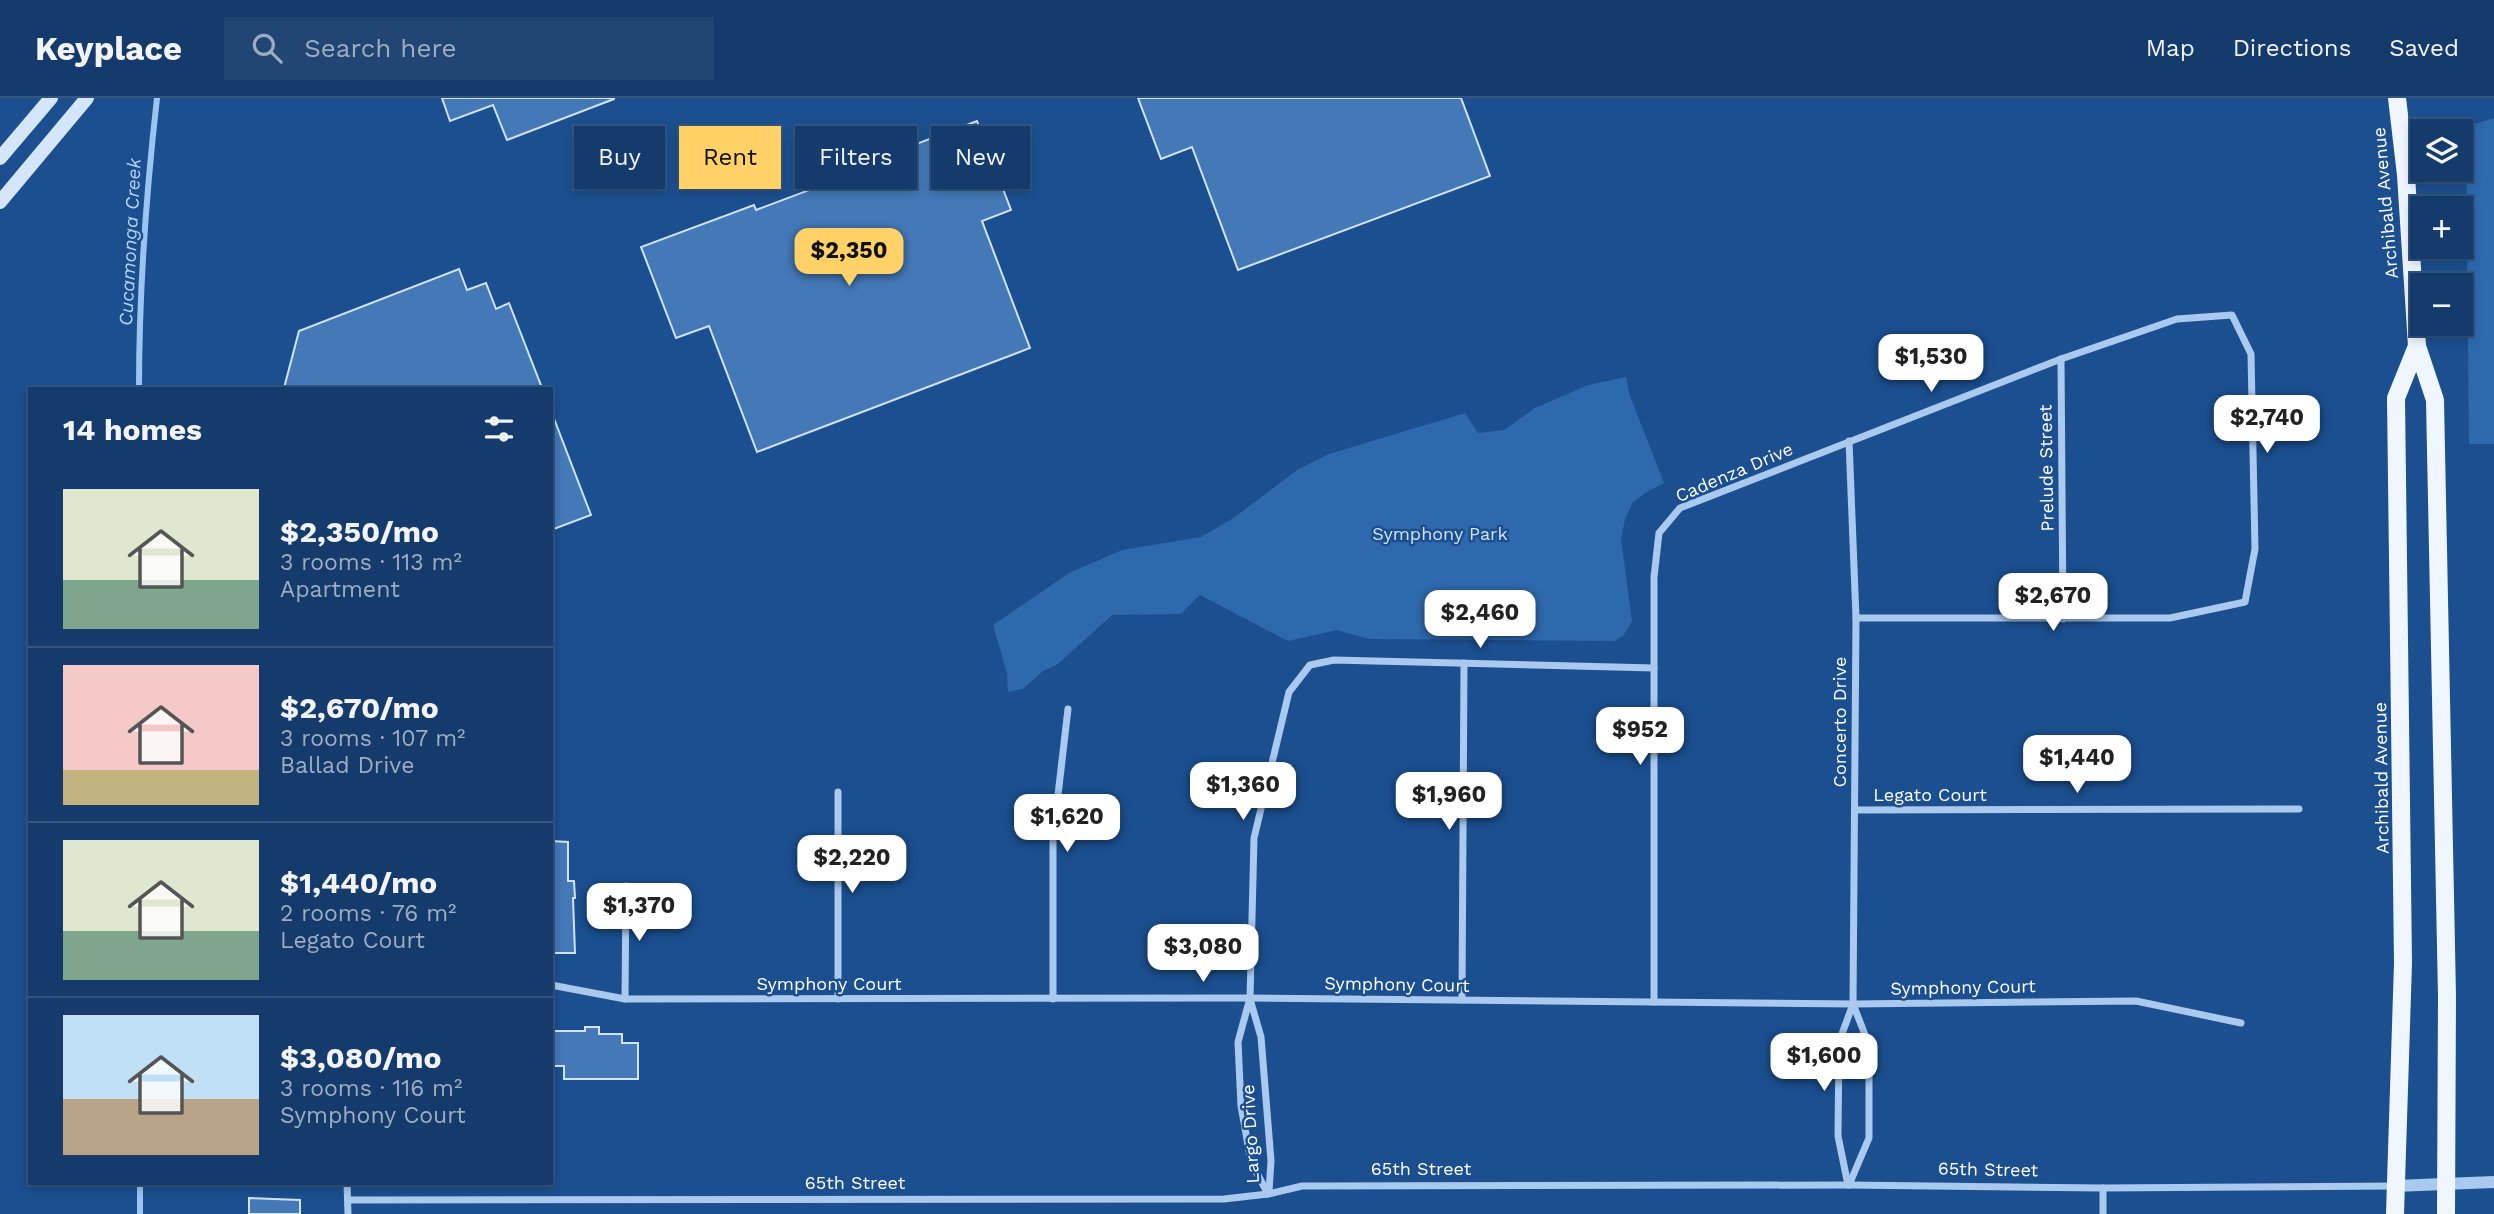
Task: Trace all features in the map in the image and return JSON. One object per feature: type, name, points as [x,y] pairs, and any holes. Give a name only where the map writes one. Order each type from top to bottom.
[{"type":"main road","points":[[0,158],[51,98]]},
{"type":"main road","name":"Archibald Avenue","points":[[2397,98],[2406,175],[2417,346],[2435,400],[2447,982],[2446,1214]]},
{"type":"main road","points":[[0,202],[85,101]]},
{"type":"main road","name":"Archibald Avenue","points":[[2395,1214],[2403,963],[2396,397],[2417,346]]},
{"type":"street","name":"Cadenza Drive","points":[[1654,1002],[1654,577],[1658,533],[1679,508],[2061,359],[2177,319],[2232,314],[2251,354],[2255,549],[2245,602],[2170,618],[2063,619]]},
{"type":"street","name":"Prelude Street","points":[[2061,359],[2063,619]]},
{"type":"street","name":"Concerto Drive","points":[[1848,1185],[1838,1136],[1839,1042],[1853,1004],[1856,618],[1849,441]]},
{"type":"street","points":[[1856,618],[2063,619]]},
{"type":"street","name":"Largo Drive","points":[[1268,1194],[1251,1162],[1241,1106],[1238,1042],[1250,998],[1254,838],[1289,692],[1310,665],[1334,660],[1654,668]]},
{"type":"street","points":[[1462,1000],[1464,663]]},
{"type":"street","points":[[1054,999],[1054,838],[1068,709]]},
{"type":"street","points":[[838,792],[838,999]]},
{"type":"street","name":"Legato Court","points":[[1855,810],[2299,808]]},
{"type":"street","points":[[625,999],[626,886]]},
{"type":"street","name":"Symphony Court","points":[[553,985],[625,999],[1250,998],[1853,1004],[2136,1001],[2241,1023]]},
{"type":"street","name":"Largo Drive","points":[[1250,998],[1261,1037],[1270,1161],[1268,1194]]},
{"type":"street","name":"Concerto Drive","points":[[1848,1185],[1868,1138],[1869,1045],[1853,1004]]},
{"type":"street","name":"65th Street","points":[[348,1200],[1224,1199],[1268,1194],[1302,1186],[1848,1185],[2103,1188],[2395,1186],[2494,1182]]},
{"type":"street","points":[[347,1185],[348,1214]]},
{"type":"street","points":[[2103,1188],[2103,1214]]},
{"type":"green space","points":[[2494,118],[2494,444],[2469,444],[2468,336],[2473,336],[2473,273],[2467,273],[2467,259],[2473,259],[2473,196],[2467,196],[2467,182],[2473,182],[2473,125]]},
{"type":"green space","name":"Symphony Park","points":[[1626,377],[1630,396],[1664,483],[1633,502],[1625,519],[1621,539],[1632,621],[1623,636],[1614,641],[1369,639],[1337,630],[1288,641],[1200,595],[1181,614],[1112,615],[1058,664],[1043,671],[1023,689],[1008,692],[1007,673],[993,625],[1069,573],[1122,550],[1201,537],[1235,517],[1297,470],[1329,454],[1465,413],[1478,433],[1504,430],[1535,408],[1588,385]]},
{"type":"building","points":[[442,98],[614,99],[507,140],[493,105],[450,121]]},
{"type":"building","points":[[1138,98],[1461,98],[1490,176],[1238,270],[1192,147],[1161,159]]},
{"type":"building","points":[[977,121],[979,126],[964,126]]},
{"type":"building","points":[[931,138],[931,189],[1003,189],[1011,210],[982,221],[1030,348],[757,452],[709,326],[676,338],[641,247],[754,205],[756,210],[812,189],[917,189],[917,144]]},
{"type":"building","points":[[459,269],[467,290],[486,283],[496,309],[509,303],[542,387],[284,387],[299,331]]},
{"type":"building","points":[[553,416],[591,515],[553,529]]},
{"type":"building","points":[[553,841],[568,842],[568,881],[574,881],[575,953],[553,953]]},
{"type":"building","points":[[585,1027],[599,1027],[599,1034],[622,1034],[622,1043],[638,1043],[638,1079],[564,1079],[564,1066],[553,1066],[553,1031],[585,1031]]},
{"type":"building","points":[[249,1198],[300,1200],[300,1214],[249,1214]]},
{"type":"waterway","name":"Cucamonga Creek","points":[[139,387],[144,243],[157,98]]},
{"type":"waterway","name":"Cucamonga Creek","points":[[140,1185],[140,1214]]}]
